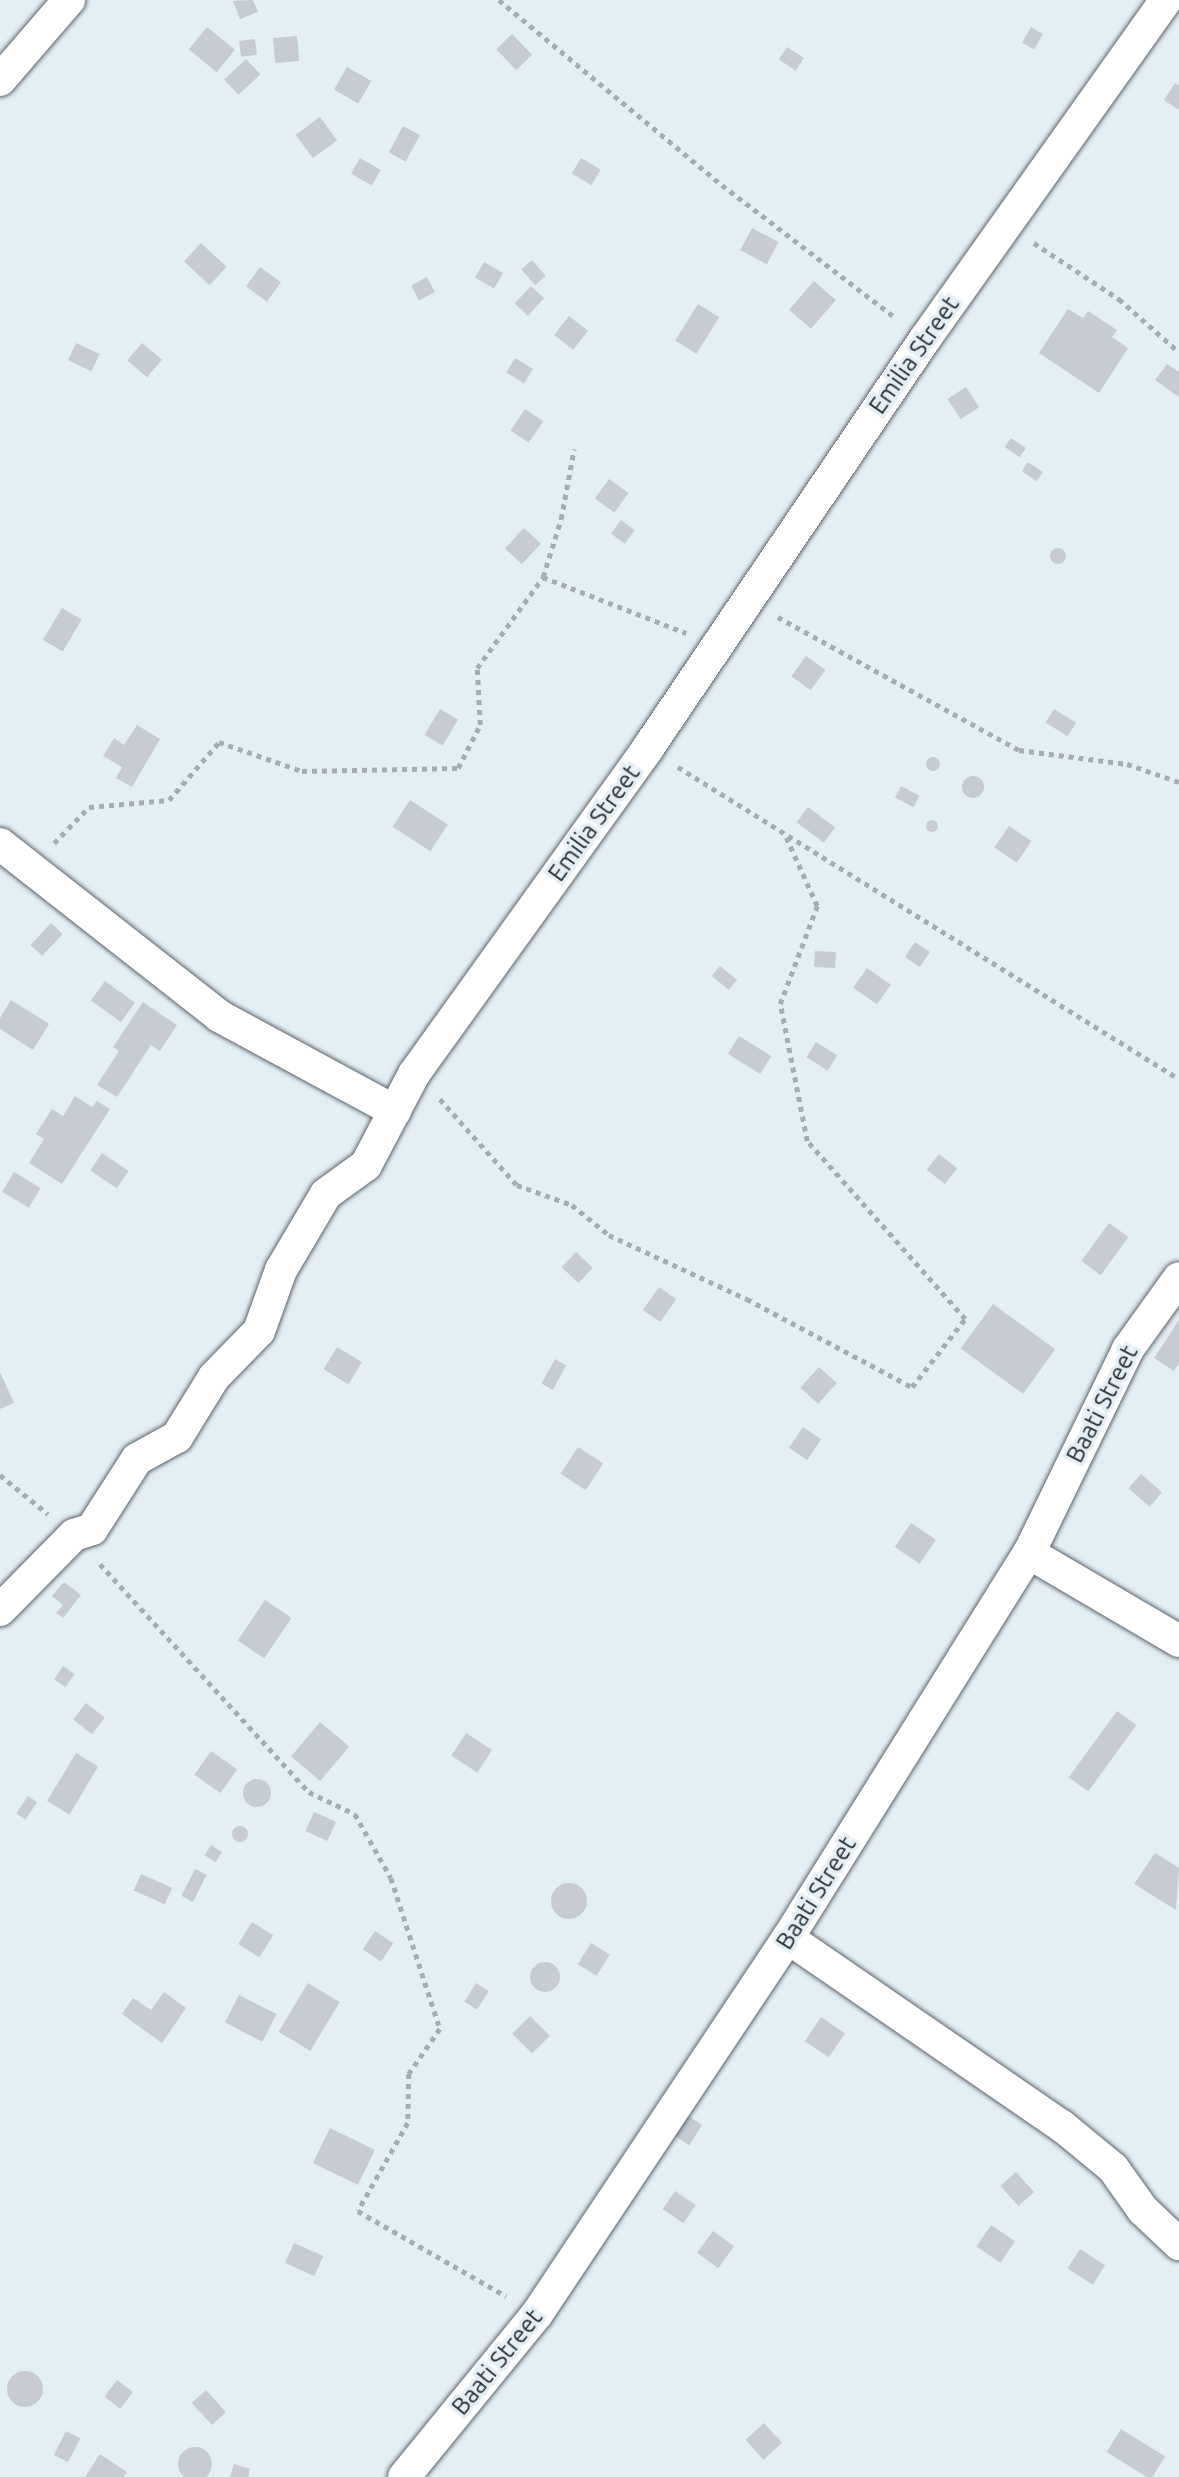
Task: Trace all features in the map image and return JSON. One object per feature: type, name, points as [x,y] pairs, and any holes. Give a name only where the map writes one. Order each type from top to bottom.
[{"type":"street","points":[[0,80],[69,0]]},
{"type":"street","name":"Emilia Street","points":[[0,1610],[74,1535],[92,1529],[137,1459],[177,1437],[214,1377],[259,1331],[281,1270],[326,1195],[366,1165],[414,1074],[648,748],[925,339],[1166,0]]},
{"type":"street","points":[[0,844],[219,1016],[394,1111]]},
{"type":"street","name":"Baati Street","points":[[404,2477],[537,2314],[788,1938],[1029,1553],[1128,1349],[1179,1278]]},
{"type":"street","points":[[1029,1553],[1179,1640]]},
{"type":"street","points":[[788,1938],[1062,2126],[1113,2168],[1143,2210],[1179,2244]]},
{"type":"path","points":[[499,0],[722,185],[925,339]]},
{"type":"path","points":[[1006,224],[1119,299],[1179,352]]},
{"type":"path","points":[[31,866],[89,807],[169,800],[219,742],[302,771],[458,768],[480,724],[477,668],[543,577],[561,519],[574,449]]},
{"type":"path","points":[[543,577],[614,603],[667,629],[720,640]]},
{"type":"path","points":[[746,600],[1018,750],[1127,764],[1179,782]]},
{"type":"path","points":[[648,748],[1179,1079]]},
{"type":"path","points":[[414,1074],[481,1140],[517,1185],[572,1205],[609,1236],[747,1299],[912,1387],[965,1319],[807,1141],[780,1004],[817,906],[784,832]]},
{"type":"path","points":[[0,1475],[74,1535],[309,1792],[355,1814],[391,1878],[440,2029],[409,2074],[408,2123],[358,2211],[537,2314]]},
{"type":"building","points":[[253,0],[258,12],[240,19],[233,1]]},
{"type":"building","points":[[207,27],[235,50],[217,72],[189,50]]},
{"type":"building","points":[[1031,27],[1043,34],[1034,50],[1022,43]]},
{"type":"building","points":[[512,34],[532,55],[516,70],[496,49]]},
{"type":"building","points":[[297,36],[299,61],[275,63],[273,38]]},
{"type":"building","points":[[255,39],[257,55],[241,57],[239,41]]},
{"type":"building","points":[[787,47],[804,58],[796,70],[779,60]]},
{"type":"building","points":[[246,59],[260,74],[238,95],[224,79]]},
{"type":"building","points":[[347,67],[371,81],[358,104],[334,90]]},
{"type":"building","points":[[1175,83],[1179,86],[1179,110],[1164,100]]},
{"type":"building","points":[[320,117],[337,140],[313,158],[296,135]]},
{"type":"building","points":[[403,126],[420,135],[406,161],[389,152]]},
{"type":"building","points":[[360,158],[381,170],[372,186],[351,174]]},
{"type":"building","points":[[581,158],[601,170],[591,185],[572,173]]},
{"type":"building","points":[[752,228],[778,242],[767,264],[740,250]]},
{"type":"building","points":[[201,243],[227,267],[210,285],[184,261]]},
{"type":"building","points":[[532,260],[546,276],[535,285],[521,269]]},
{"type":"building","points":[[484,262],[503,273],[494,289],[475,278]]},
{"type":"building","points":[[260,267],[281,282],[267,302],[246,286]]},
{"type":"building","points":[[427,277],[435,292],[419,300],[411,285]]},
{"type":"building","points":[[814,281],[836,300],[811,329],[789,310]]},
{"type":"building","points":[[531,286],[544,298],[528,316],[515,304]]},
{"type":"building","points":[[698,304],[719,317],[696,354],[675,340]]},
{"type":"building","points":[[1068,309],[1083,318],[1088,311],[1117,330],[1112,337],[1128,348],[1099,393],[1039,353]]},
{"type":"building","points":[[569,316],[588,331],[573,350],[554,335]]},
{"type":"building","points":[[76,343],[100,354],[92,371],[68,360]]},
{"type":"building","points":[[142,343],[162,360],[147,377],[127,361]]},
{"type":"building","points":[[515,358],[533,369],[524,383],[506,373]]},
{"type":"building","points":[[1167,364],[1179,372],[1179,397],[1155,380]]},
{"type":"building","points":[[966,387],[979,407],[961,419],[948,399]]},
{"type":"building","points":[[525,409],[543,421],[529,443],[510,431]]},
{"type":"building","points":[[1011,438],[1026,448],[1020,457],[1005,447]]},
{"type":"building","points":[[1028,462],[1043,472],[1037,481],[1022,471]]},
{"type":"building","points":[[609,479],[628,493],[614,513],[595,498]]},
{"type":"building","points":[[621,520],[635,530],[625,544],[611,534]]},
{"type":"building","points":[[524,528],[541,544],[522,564],[505,548]]},
{"type":"building","points":[[1058,548],[1064,550],[1064,562],[1058,564],[1052,562],[1050,556],[1052,550]]},
{"type":"building","points":[[62,608],[82,620],[63,652],[43,640]]},
{"type":"building","points":[[806,656],[825,670],[811,690],[791,676]]},
{"type":"building","points":[[440,709],[458,720],[443,746],[425,735]]},
{"type":"building","points":[[1054,709],[1076,723],[1068,736],[1046,723]]},
{"type":"building","points":[[137,725],[160,739],[132,787],[116,778],[122,767],[103,756],[114,738],[124,745]]},
{"type":"building","points":[[933,757],[938,759],[938,769],[933,771],[928,769],[926,764],[928,759]]},
{"type":"building","points":[[973,776],[981,779],[984,787],[981,795],[973,798],[965,795],[962,787],[965,779]]},
{"type":"building","points":[[901,786],[920,796],[913,807],[895,797]]},
{"type":"building","points":[[410,800],[448,825],[430,851],[393,827]]},
{"type":"building","points":[[808,807],[835,827],[824,843],[797,822]]},
{"type":"building","points":[[927,821],[937,821],[937,831],[927,831]]},
{"type":"building","points":[[1009,826],[1031,841],[1017,863],[994,848]]},
{"type":"building","points":[[51,923],[63,934],[42,956],[31,945]]},
{"type":"building","points":[[915,942],[930,952],[920,967],[905,957]]},
{"type":"building","points":[[815,951],[836,952],[835,968],[814,967]]},
{"type":"building","points":[[720,966],[737,980],[729,990],[712,976]]},
{"type":"building","points":[[867,968],[891,985],[877,1004],[853,988]]},
{"type":"building","points":[[105,981],[135,1003],[121,1022],[91,1000]]},
{"type":"building","points":[[11,1000],[49,1024],[33,1050],[0,1029],[0,1018]]},
{"type":"building","points":[[143,1002],[177,1025],[160,1051],[151,1045],[117,1097],[97,1085],[119,1051],[113,1047]]},
{"type":"building","points":[[739,1036],[771,1056],[760,1074],[728,1054]]},
{"type":"building","points":[[816,1042],[837,1055],[828,1071],[806,1057]]},
{"type":"building","points":[[75,1096],[92,1107],[97,1101],[110,1109],[62,1184],[29,1163],[44,1139],[36,1134],[52,1109],[63,1116]]},
{"type":"building","points":[[102,1153],[129,1171],[117,1188],[90,1170]]},
{"type":"building","points":[[939,1154],[957,1168],[945,1184],[927,1170]]},
{"type":"building","points":[[14,1172],[41,1188],[29,1208],[2,1192]]},
{"type":"building","points":[[1109,1223],[1128,1237],[1101,1275],[1081,1261]]},
{"type":"building","points":[[576,1252],[593,1268],[578,1283],[562,1267]]},
{"type":"building","points":[[659,1287],[676,1299],[660,1322],[643,1310]]},
{"type":"building","points":[[993,1304],[1055,1349],[1023,1394],[961,1348]]},
{"type":"building","points":[[1179,1320],[1179,1363],[1174,1371],[1154,1358]]},
{"type":"building","points":[[337,1347],[362,1362],[348,1384],[324,1369]]},
{"type":"building","points":[[555,1359],[566,1365],[553,1390],[541,1383]]},
{"type":"building","points":[[819,1367],[837,1383],[818,1404],[800,1388]]},
{"type":"building","points":[[0,1372],[14,1403],[0,1409]]},
{"type":"building","points":[[803,1427],[821,1439],[807,1460],[789,1448]]},
{"type":"building","points":[[578,1447],[603,1463],[586,1490],[561,1474]]},
{"type":"building","points":[[1141,1474],[1162,1492],[1150,1507],[1129,1488]]},
{"type":"building","points":[[911,1523],[936,1540],[920,1564],[895,1547]]},
{"type":"building","points":[[64,1582],[81,1595],[63,1618],[56,1613],[63,1605],[52,1596]]},
{"type":"building","points":[[265,1600],[292,1618],[264,1659],[238,1641]]},
{"type":"building","points":[[63,1666],[75,1674],[66,1687],[54,1679]]},
{"type":"building","points":[[86,1703],[105,1718],[92,1734],[73,1720]]},
{"type":"building","points":[[1117,1711],[1136,1725],[1088,1791],[1069,1777]]},
{"type":"building","points":[[320,1722],[349,1746],[320,1781],[291,1756]]},
{"type":"building","points":[[466,1733],[492,1750],[477,1773],[451,1756]]},
{"type":"building","points":[[211,1751],[237,1769],[221,1793],[194,1775]]},
{"type":"building","points":[[76,1753],[98,1766],[69,1814],[47,1801]]},
{"type":"building","points":[[257,1779],[267,1783],[271,1793],[267,1803],[257,1807],[247,1803],[243,1793],[247,1783]]},
{"type":"building","points":[[28,1796],[37,1802],[25,1820],[16,1813]]},
{"type":"building","points":[[314,1812],[336,1822],[327,1841],[305,1831]]},
{"type":"building","points":[[240,1826],[248,1834],[240,1842],[232,1834]]},
{"type":"building","points":[[211,1845],[222,1852],[216,1862],[205,1855]]},
{"type":"building","points":[[1155,1853],[1179,1868],[1176,1910],[1134,1884]]},
{"type":"building","points":[[195,1869],[207,1875],[193,1902],[181,1896]]},
{"type":"building","points":[[141,1874],[172,1888],[165,1904],[134,1890]]},
{"type":"building","points":[[569,1883],[581,1889],[587,1901],[581,1913],[569,1919],[557,1913],[551,1901],[557,1889]]},
{"type":"building","points":[[252,1922],[273,1935],[259,1957],[238,1944]]},
{"type":"building","points":[[375,1931],[393,1943],[381,1962],[363,1949]]},
{"type":"building","points":[[591,1943],[610,1955],[596,1976],[578,1964]]},
{"type":"building","points":[[545,1962],[556,1966],[560,1977],[556,1988],[545,1992],[534,1988],[530,1977],[534,1966]]},
{"type":"building","points":[[308,1983],[340,2002],[310,2051],[279,2032]]},
{"type":"building","points":[[476,1983],[489,1991],[477,2010],[464,2002]]},
{"type":"building","points":[[164,1992],[186,2008],[162,2043],[122,2014],[133,1998],[151,2010]]},
{"type":"building","points":[[239,1995],[276,2014],[262,2042],[225,2023]]},
{"type":"building","points":[[530,2016],[550,2036],[532,2053],[512,2034]]},
{"type":"building","points":[[821,2017],[845,2033],[829,2057],[805,2041]]},
{"type":"building","points":[[680,2111],[702,2125],[689,2145],[667,2131]]},
{"type":"building","points":[[330,2128],[375,2150],[358,2185],[313,2163]]},
{"type":"building","points":[[1016,2172],[1034,2192],[1018,2206],[1000,2186]]},
{"type":"building","points":[[675,2191],[696,2205],[683,2223],[663,2209]]},
{"type":"building","points":[[991,2225],[1015,2241],[1001,2263],[976,2247]]},
{"type":"building","points":[[713,2231],[734,2246],[718,2268],[697,2253]]},
{"type":"building","points":[[294,2243],[323,2256],[314,2276],[285,2263]]},
{"type":"building","points":[[1080,2249],[1105,2265],[1093,2285],[1067,2268]]},
{"type":"building","points":[[25,2371],[37,2377],[43,2389],[37,2401],[25,2407],[13,2401],[7,2389],[13,2377]]},
{"type":"building","points":[[117,2380],[133,2392],[120,2409],[104,2397]]},
{"type":"building","points":[[206,2390],[226,2412],[212,2425],[192,2403]]},
{"type":"building","points":[[764,2423],[782,2443],[763,2460],[745,2440]]},
{"type":"building","points":[[1121,2429],[1165,2457],[1152,2477],[1147,2477],[1107,2452]]},
{"type":"building","points":[[66,2431],[80,2438],[68,2462],[54,2455]]},
{"type":"building","points":[[195,2447],[207,2452],[212,2464],[207,2476],[195,2481],[183,2476],[178,2464],[183,2452]]},
{"type":"building","points":[[100,2454],[127,2472],[123,2477],[85,2477]]},
{"type":"building","points":[[234,2464],[250,2469],[248,2477],[230,2477]]}]
